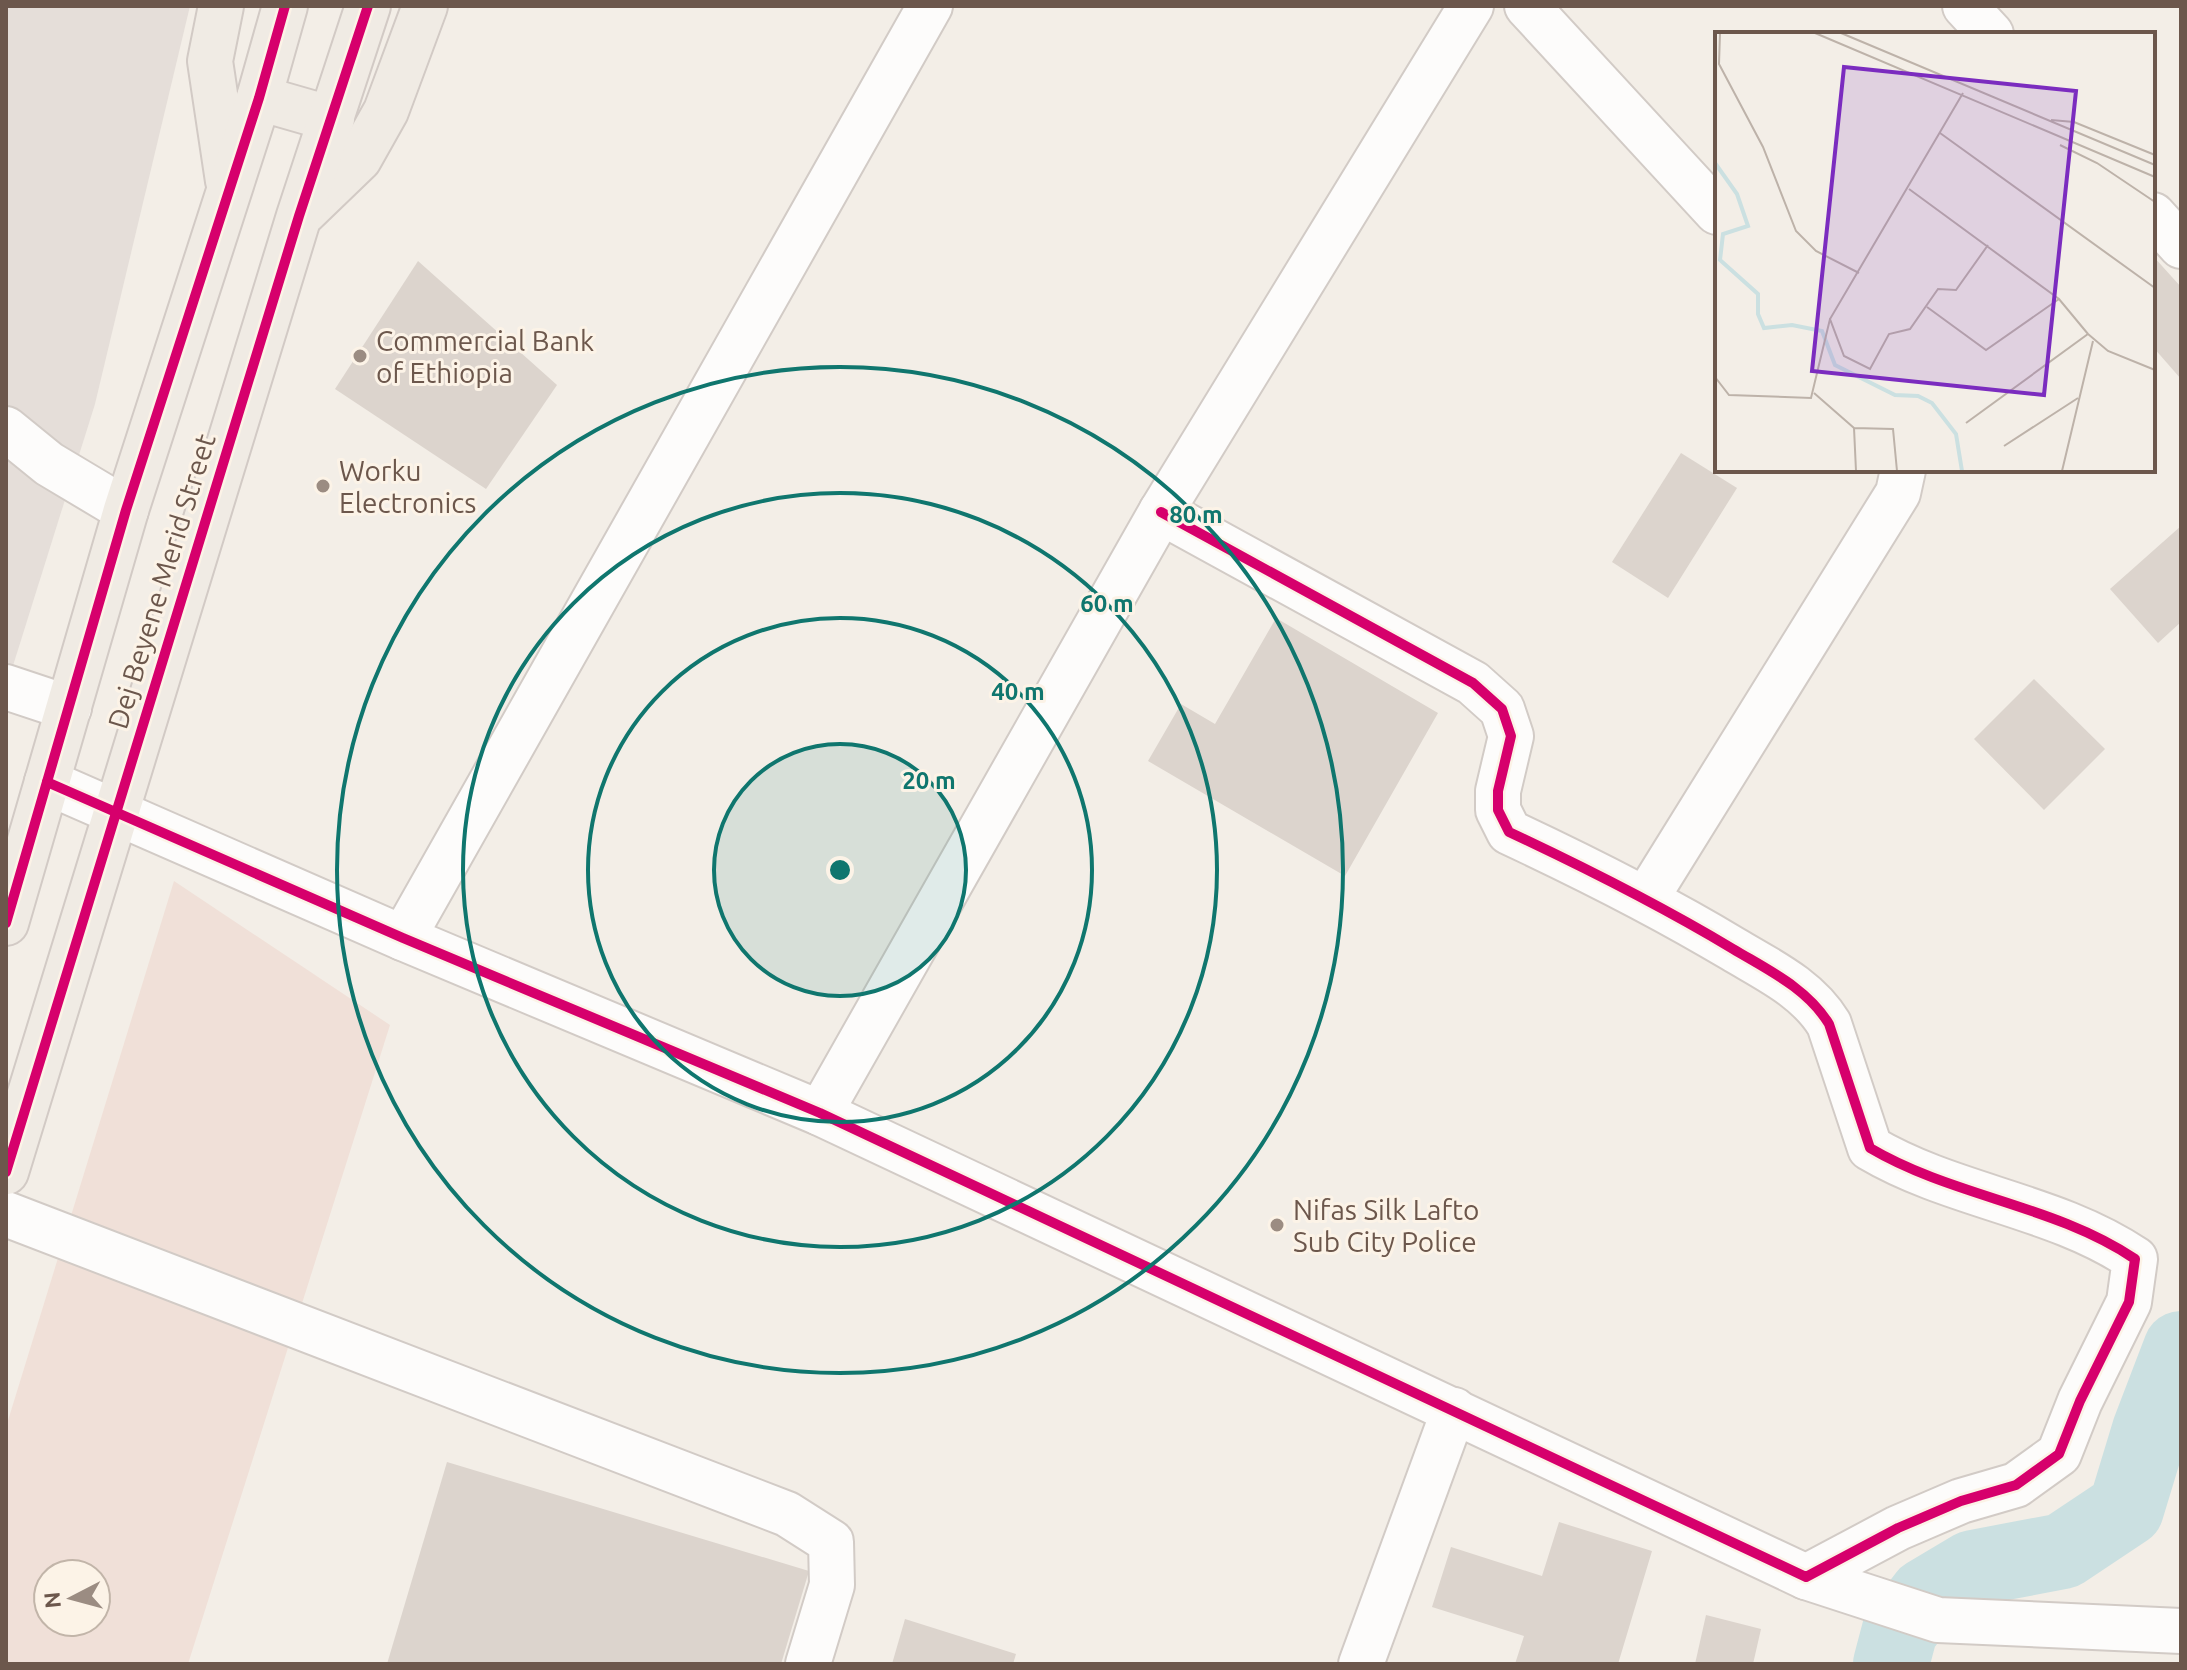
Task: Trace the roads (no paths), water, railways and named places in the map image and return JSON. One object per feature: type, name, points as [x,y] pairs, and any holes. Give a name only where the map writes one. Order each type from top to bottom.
[{"type":"main road","points":[[221,6],[210,61],[229,189]]},
{"type":"main road","name":"Dej Beyene Merid Street","points":[[6,923],[126,510],[259,98],[285,6]]},
{"type":"main road","name":"Dej Beyene Merid Street","points":[[6,1172],[299,216],[368,6]]},
{"type":"main road","points":[[299,216],[359,159],[386,111],[425,6]]},
{"type":"main road","points":[[259,98],[332,119]]},
{"type":"street","points":[[403,938],[930,6]]},
{"type":"street","points":[[820,1113],[1161,512],[1471,6]]},
{"type":"street","points":[[1527,6],[1715,210]]},
{"type":"street","points":[[1965,6],[1989,32]]},
{"type":"street","points":[[2155,217],[2181,246]]},
{"type":"street","points":[[6,429],[49,464],[126,510]]},
{"type":"street","points":[[1647,897],[1898,493],[1903,472]]},
{"type":"street","points":[[1161,512],[1473,683],[1502,709],[1511,736],[1498,791],[1498,810],[1509,832],[1647,897],[1792,984],[1818,1007],[1829,1024],[1870,1148],[1897,1164],[2071,1225],[2109,1242],[2135,1259],[2129,1302],[2080,1401],[2059,1454],[2016,1485],[1961,1501],[1910,1523],[1806,1577]]},
{"type":"street","points":[[6,687],[69,708]]},
{"type":"street","points":[[47,782],[403,938],[820,1113],[1806,1577],[1938,1620],[2181,1631]]},
{"type":"street","points":[[6,1214],[787,1514],[831,1542],[832,1585],[808,1664]]},
{"type":"street","points":[[1361,1664],[1454,1410]]},
{"type":"waterway","points":[[1891,1664],[1900,1630],[1926,1596],[1973,1568],[2063,1551],[2126,1509],[2150,1430],[2181,1349]]},
{"type":"place","name":"Commercial Bank of Ethiopia","points":[[360,356]]},
{"type":"place","name":"Worku Electronics","points":[[323,486]]},
{"type":"place","name":"Nifas Silk Lafto Sub City Police","points":[[1277,1225]]}]
